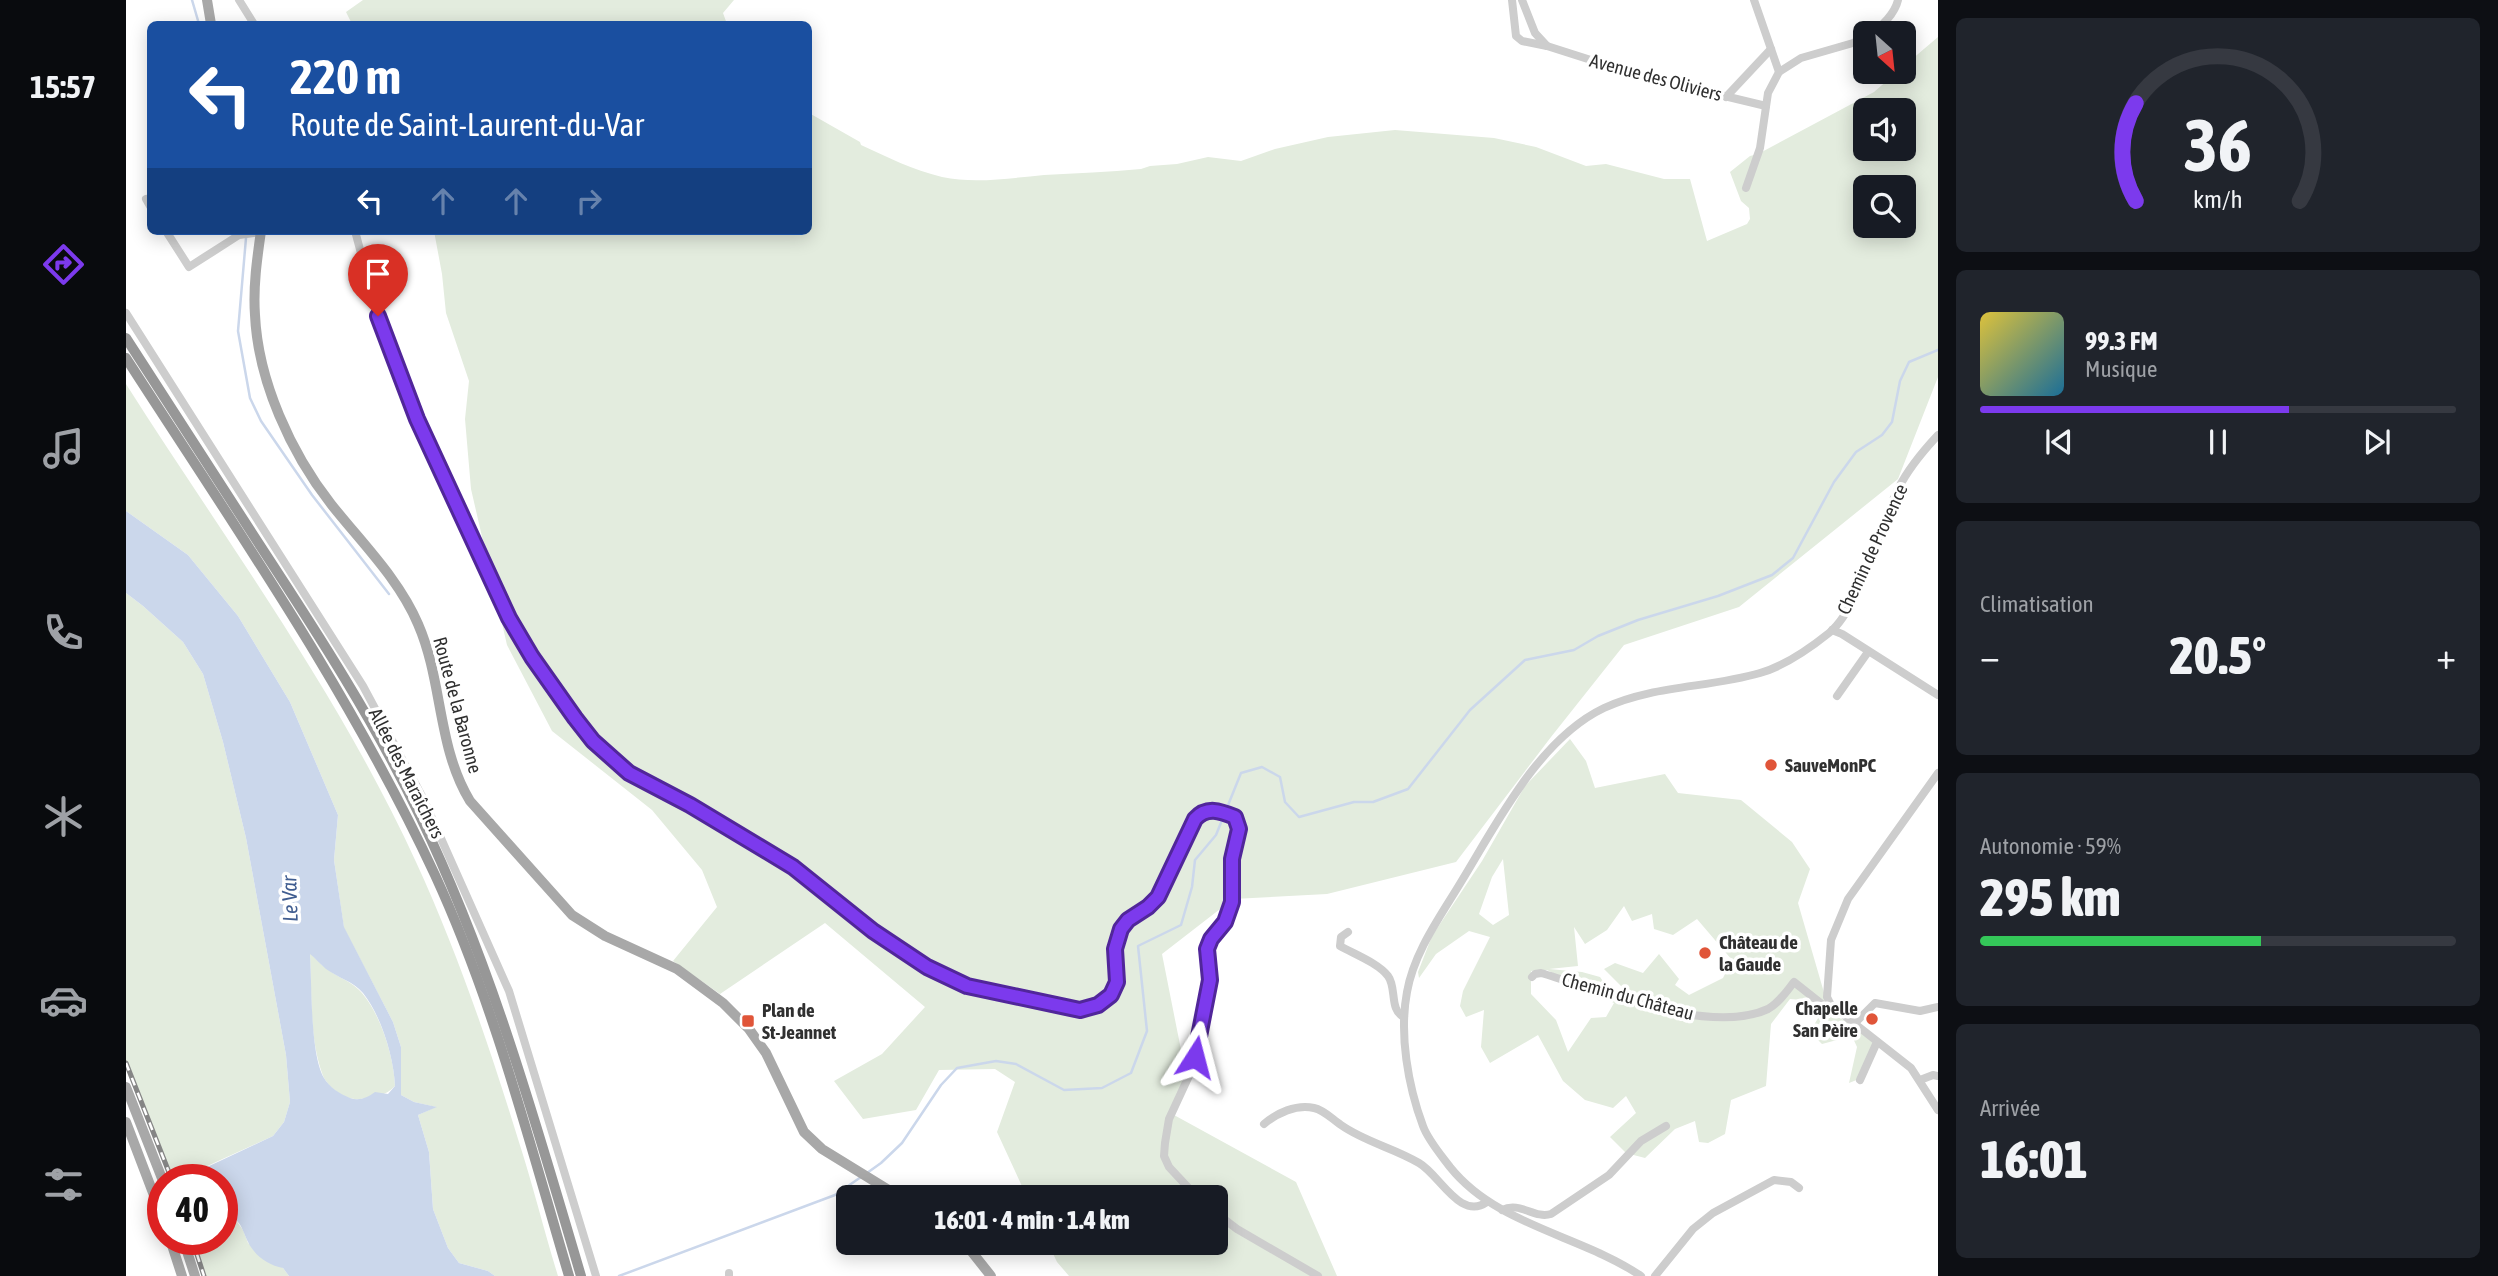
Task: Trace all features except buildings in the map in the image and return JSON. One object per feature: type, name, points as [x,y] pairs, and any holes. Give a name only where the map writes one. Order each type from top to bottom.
[{"type":"highway","points":[[126,338],[345,679],[394,764],[419,815],[471,932],[494,992],[581,1276]]},
{"type":"highway","points":[[126,358],[335,683],[384,770],[436,877],[485,998],[569,1276]]},
{"type":"main road","points":[[207,0],[210,21]]},
{"type":"main road","name":"Route de la Baronne","points":[[261,235],[255,293],[256,327],[263,365],[284,426],[301,462],[398,588],[413,613],[432,663],[451,757],[466,794],[486,821],[572,915],[605,936],[677,970],[710,992],[736,1015],[766,1054],[804,1132],[822,1149],[880,1185]]},
{"type":"main road","points":[[126,1087],[156,1164]]},
{"type":"main road","points":[[126,1122],[147,1177]]},
{"type":"main road","points":[[175,1255],[182,1276]]},
{"type":"main road","points":[[188,1255],[194,1276]]},
{"type":"main road","points":[[974,1255],[991,1276]]},
{"type":"street","points":[[239,0],[252,21]]},
{"type":"street","name":"Avenue des Oliviers","points":[[1512,0],[1516,36],[1522,41],[1547,46],[1641,76],[1766,106]]},
{"type":"street","points":[[1522,0],[1535,33],[1547,46]]},
{"type":"street","points":[[1754,0],[1779,72]]},
{"type":"street","points":[[1885,21],[1896,8],[1898,0]]},
{"type":"street","points":[[1746,188],[1760,148],[1768,93],[1779,72],[1801,58],[1853,43]]},
{"type":"street","points":[[1726,97],[1771,49]]},
{"type":"street","points":[[169,235],[189,267],[237,235]]},
{"type":"street","points":[[356,235],[378,316],[417,419],[509,618],[532,657],[581,726],[606,754],[636,778],[690,805],[793,867],[873,931],[947,977],[967,986],[1080,1010],[1098,1005],[1111,995],[1117,982],[1115,949],[1121,929],[1128,920],[1158,897],[1191,826],[1200,813],[1209,809],[1233,816],[1237,820],[1239,829],[1232,859],[1232,902],[1225,922],[1211,939],[1207,949],[1210,980],[1195,1065],[1169,1119],[1165,1143],[1164,1156],[1169,1167],[1186,1185]]},
{"type":"street","name":"Allée des Maraîchers","points":[[126,313],[363,686],[423,798],[509,990],[596,1276]]},
{"type":"street","name":"Chemin de Provence","points":[[1832,630],[1850,604],[1899,488],[1938,435]]},
{"type":"street","points":[[1641,1276],[1610,1258],[1487,1202],[1451,1169],[1423,1129],[1413,1094],[1404,1017],[1413,969],[1427,938],[1513,797],[1573,728],[1602,709],[1626,700],[1762,673],[1800,653],[1832,630],[1938,695]]},
{"type":"street","points":[[1837,696],[1868,652]]},
{"type":"street","points":[[1831,1005],[1827,997],[1831,940],[1848,899],[1938,773]]},
{"type":"street","points":[[1348,932],[1341,937],[1340,946],[1384,971],[1392,985],[1395,1008],[1404,1017]]},
{"type":"street","name":"Chemin du Château","points":[[1532,977],[1541,973],[1675,1012],[1713,1018],[1742,1016],[1766,1009],[1779,1001],[1794,982],[1823,1005],[1831,1005],[1911,1068],[1938,1110]]},
{"type":"street","points":[[1855,1023],[1875,1003],[1920,1011],[1938,1007]]},
{"type":"street","points":[[1860,1080],[1877,1042]]},
{"type":"street","points":[[1920,1080],[1938,1076]]},
{"type":"street","points":[[1264,1124],[1293,1108],[1311,1107],[1321,1110],[1349,1131],[1421,1164],[1451,1194],[1469,1207],[1479,1207],[1487,1202]]},
{"type":"street","points":[[1502,1210],[1513,1206],[1545,1216],[1551,1214],[1609,1175],[1641,1141],[1666,1126]]},
{"type":"street","points":[[1655,1276],[1693,1229],[1713,1213],[1774,1180],[1791,1182],[1799,1188]]},
{"type":"street","points":[[1228,1222],[1318,1276]]},
{"type":"shaded area","points":[[363,0],[734,0],[723,13],[726,21],[350,21],[346,12]]},
{"type":"shaded area","points":[[1938,37],[1938,377],[1898,479],[1739,607],[1624,645],[1456,862],[1327,894],[1233,899],[1162,954],[1185,1070],[1174,1115],[1296,1182],[1337,1276],[1069,1276],[1054,1255],[1228,1255],[1228,1185],[1021,1185],[997,1132],[1015,1082],[995,1069],[939,1070],[916,1110],[863,1119],[834,1081],[882,1054],[925,1007],[825,923],[720,994],[673,961],[717,907],[702,870],[652,810],[552,731],[507,645],[471,489],[465,419],[469,381],[446,313],[435,235],[812,235],[812,115],[861,145],[900,163],[942,177],[967,180],[1141,169],[1208,157],[1241,161],[1275,149],[1328,137],[1395,130],[1494,138],[1536,147],[1586,166],[1606,164],[1664,179],[1690,179],[1707,241],[1747,224],[1750,219],[1749,208],[1741,201],[1730,172],[1750,156],[1853,103],[1853,161],[1916,161],[1916,98],[1863,98],[1883,84],[1916,84],[1916,56]]},
{"type":"shaded area","points":[[126,384],[316,677],[385,799],[416,862],[459,964],[484,1034],[558,1276],[495,1276],[488,1271],[459,1263],[448,1248],[433,1209],[429,1152],[418,1115],[436,1107],[414,1102],[401,1095],[401,1047],[393,1022],[344,928],[334,860],[338,815],[290,702],[238,616],[188,555],[126,511]]},
{"type":"shaded area","points":[[126,593],[183,642],[203,674],[246,838],[286,1055],[290,1102],[284,1122],[273,1136],[212,1164],[166,1164],[126,1063]]},
{"type":"shaded area","points":[[1570,739],[1586,761],[1595,788],[1665,774],[1678,793],[1741,800],[1792,842],[1810,869],[1798,903],[1825,996],[1836,1016],[1858,1028],[1874,1044],[1859,1079],[1849,1083],[1857,1047],[1852,1036],[1822,1044],[1810,1032],[1821,1013],[1802,1000],[1790,999],[1771,1024],[1766,1086],[1731,1100],[1725,1134],[1708,1143],[1699,1142],[1695,1121],[1675,1129],[1645,1158],[1626,1153],[1610,1137],[1636,1113],[1626,1096],[1613,1108],[1585,1100],[1563,1081],[1538,1035],[1490,1063],[1481,1047],[1484,1010],[1466,1017],[1460,1006],[1463,991],[1490,937],[1469,931],[1436,954],[1419,978],[1418,972],[1432,936],[1482,861],[1525,786]],"holes":[[[1503,859],[1509,915],[1493,925],[1479,914],[1492,877]],[[1624,906],[1632,921],[1652,914],[1654,929],[1673,935],[1697,919],[1732,960],[1723,978],[1689,995],[1675,985],[1679,979],[1659,954],[1643,973],[1615,963],[1604,969],[1626,991],[1610,991],[1600,977],[1582,972],[1549,969],[1578,966],[1574,927],[1585,944],[1607,930]],[[1547,970],[1614,1003],[1606,1017],[1591,1018],[1568,1052],[1556,1020],[1531,994],[1531,971]]]},
{"type":"shaded area","points":[[310,953],[358,989],[369,1002],[389,1050],[395,1086],[388,1092],[375,1097],[349,1098],[337,1092],[324,1078],[313,1029]]},
{"type":"shaded area","points":[[238,1223],[248,1243],[283,1268],[289,1276],[204,1276],[197,1255],[238,1255]]},
{"type":"water","name":"Le Var","points":[[126,511],[188,555],[238,616],[290,702],[338,815],[334,860],[344,927],[393,1022],[401,1047],[401,1095],[414,1102],[437,1107],[418,1115],[429,1152],[433,1209],[448,1248],[459,1263],[488,1271],[495,1276],[289,1276],[283,1268],[258,1256],[251,1247],[238,1222],[238,1164],[214,1164],[273,1136],[284,1122],[290,1102],[286,1055],[246,838],[203,674],[183,642],[126,593]],"holes":[[[310,954],[326,969],[359,989],[370,1002],[385,1037],[394,1075],[395,1086],[388,1094],[375,1092],[353,1099],[335,1090],[324,1078],[319,1067],[314,1036]]]},
{"type":"waterway","points":[[192,0],[198,21]]},
{"type":"waterway","points":[[246,238],[238,331],[250,398],[261,421],[312,495],[389,594]]},
{"type":"waterway","points":[[867,1173],[902,1143],[941,1085],[957,1068],[996,1061],[1016,1064],[1064,1090],[1102,1088],[1131,1073],[1147,1031],[1138,946],[1181,925],[1192,887],[1195,860],[1216,835],[1241,773],[1262,767],[1280,777],[1285,802],[1299,817],[1354,802],[1373,802],[1408,789],[1470,710],[1525,660],[1574,650],[1598,636],[1638,620],[1718,596],[1772,575],[1793,558],[1834,482],[1856,452],[1882,435],[1892,422],[1900,381],[1909,362],[1938,350]]},
{"type":"waterway","points":[[619,1276],[835,1195],[861,1177]]},
{"type":"railway","points":[[126,1063],[166,1164]]},
{"type":"railway","points":[[197,1255],[204,1276]]},
{"type":"place","name":"SauveMonPC","points":[[1771,765]]},
{"type":"place","name":"Château de la Gaude","points":[[1705,953]]},
{"type":"place","name":"Chapelle San Pèire","points":[[1872,1019]]},
{"type":"place","name":"Plan de St-Jeannet","points":[[748,1021]]},
{"type":"route","points":[[378,316],[417,419],[509,618],[532,657],[593,741],[643,782],[690,805],[793,867],[873,931],[927,967],[967,986],[989,991],[1080,1010],[1098,1005],[1111,995],[1117,982],[1117,936],[1128,920],[1158,897],[1195,819],[1209,809],[1235,817],[1239,829],[1232,859],[1232,902],[1225,922],[1211,939],[1207,949],[1210,980],[1195,1057]]}]
